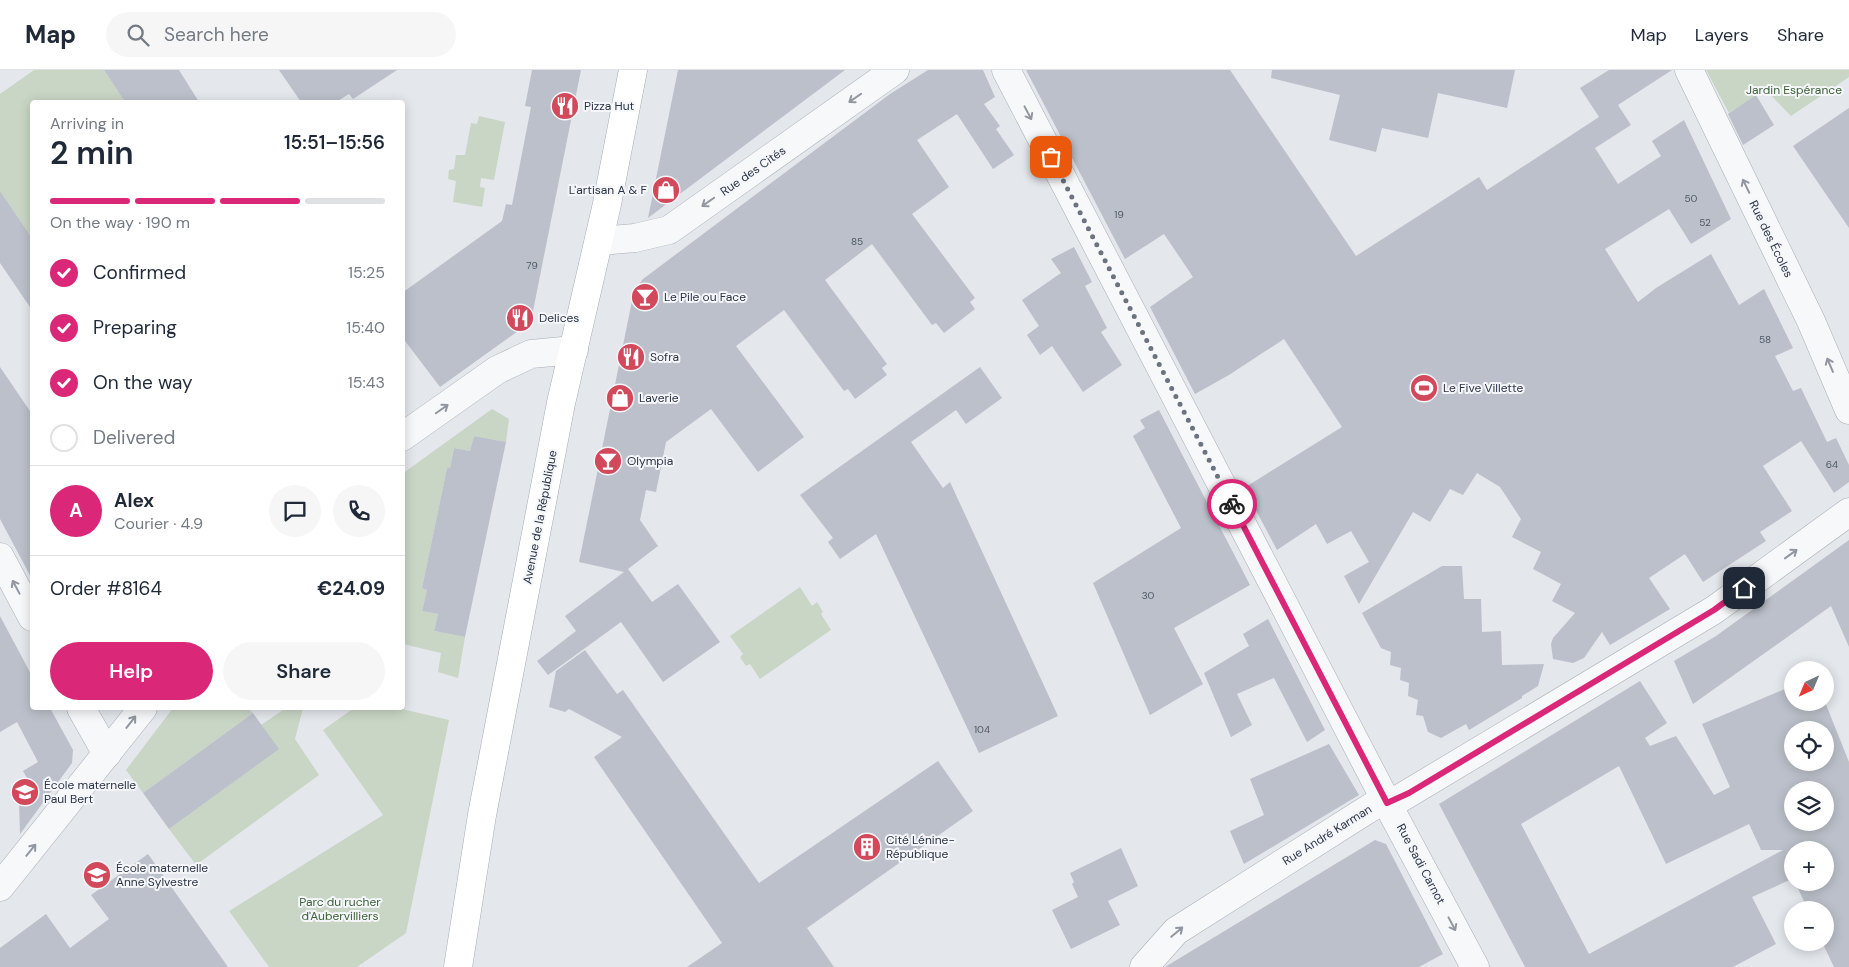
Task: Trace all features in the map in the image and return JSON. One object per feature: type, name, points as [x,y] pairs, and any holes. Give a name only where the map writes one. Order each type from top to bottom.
[{"type":"main road","name":"Avenue de la République","points":[[458,967],[482,815],[561,403],[599,241],[633,70]]},
{"type":"street","name":"Rue des Cités","points":[[599,241],[635,238],[669,230],[895,70]]},
{"type":"street","name":"Rue Sadi Carnot","points":[[1006,70],[1387,803],[1475,967]]},
{"type":"street","name":"Rue des Écoles","points":[[1690,70],[1811,321],[1849,410]]},
{"type":"street","points":[[405,435],[497,370],[531,354],[574,350]]},
{"type":"street","name":"Rue André Karman","points":[[1144,967],[1176,931],[1196,918],[1375,805],[1387,803],[1404,796],[1714,610],[1849,512]]},
{"type":"street","points":[[0,557],[30,613]]},
{"type":"street","points":[[82,710],[107,754]]},
{"type":"street","points":[[0,888],[141,710]]},
{"type":"green space","points":[[34,70],[104,70],[124,100],[30,100],[30,235],[0,191],[0,94]]},
{"type":"green space","name":"Jardin Espérance","points":[[1706,70],[1849,70],[1849,77],[1791,116],[1766,90],[1729,113]]},
{"type":"green space","points":[[479,116],[505,122],[494,180],[481,178],[480,187],[485,188],[482,207],[453,202],[456,181],[448,179],[449,170],[454,169],[456,155],[465,155],[471,123],[477,124]]},
{"type":"green space","points":[[492,409],[509,419],[506,442],[474,436],[470,451],[454,448],[450,468],[447,468],[422,588],[427,590],[422,611],[438,614],[434,631],[465,637],[458,678],[438,672],[441,653],[405,644],[405,472]]},
{"type":"green space","points":[[800,587],[812,606],[817,602],[823,612],[821,614],[831,630],[760,679],[750,664],[746,666],[740,657],[743,654],[730,636]]},
{"type":"green space","points":[[171,710],[250,710],[253,713],[143,793],[126,770]]},
{"type":"green space","points":[[283,710],[302,710],[295,739],[319,775],[196,865],[169,829],[278,749],[261,725]]},
{"type":"green space","name":"Parc du rucher d'Aubervilliers","points":[[351,710],[405,710],[449,720],[406,933],[357,967],[269,967],[229,911],[383,815],[323,730]]},
{"type":"building","points":[[104,70],[179,70],[198,100],[124,100]]},
{"type":"building","points":[[279,70],[397,70],[353,99],[349,94],[339,100],[300,100]]},
{"type":"building","points":[[532,70],[581,70],[532,316],[525,326],[440,387],[405,341],[405,291],[502,221],[506,204],[512,205],[531,107],[525,106]]},
{"type":"building","points":[[678,70],[845,70],[648,218]]},
{"type":"building","points":[[928,70],[983,70],[995,97],[984,104],[1000,126],[996,129],[1014,155],[993,169],[957,114],[917,140],[949,187],[912,214],[975,298],[970,302],[975,309],[944,333],[936,323],[932,325],[872,244],[825,280],[887,364],[882,368],[887,375],[855,399],[848,389],[844,391],[784,310],[736,346],[804,437],[758,472],[711,409],[666,442],[656,492],[646,490],[640,520],[658,546],[628,569],[652,602],[678,584],[720,642],[663,682],[621,622],[548,675],[537,661],[576,631],[565,616],[624,572],[579,562],[634,291],[643,279],[890,94]]},
{"type":"building","points":[[1026,70],[1230,70],[1356,256],[1479,177],[1487,190],[1599,117],[1580,88],[1609,70],[1672,70],[1618,105],[1631,125],[1595,148],[1618,184],[1661,156],[1652,141],[1684,120],[1731,219],[1691,244],[1669,209],[1605,249],[1638,302],[1656,288],[1711,254],[1739,305],[1764,289],[1793,348],[1775,356],[1793,391],[1801,388],[1827,442],[1836,438],[1849,465],[1849,482],[1834,493],[1801,441],[1763,466],[1792,511],[1760,532],[1766,541],[1703,582],[1685,554],[1649,578],[1670,609],[1610,645],[1602,632],[1584,658],[1573,663],[1553,659],[1551,644],[1553,638],[1575,613],[1552,601],[1561,584],[1533,569],[1541,552],[1512,537],[1521,519],[1500,487],[1477,473],[1463,495],[1450,489],[1430,522],[1413,512],[1359,604],[1344,576],[1369,562],[1351,531],[1327,544],[1316,524],[1277,550],[1244,488],[1342,427],[1284,339],[1229,375],[1195,394],[1150,307],[1193,277],[1164,234],[1125,259]]},
{"type":"building","points":[[1272,70],[1515,70],[1507,108],[1438,93],[1428,138],[1382,128],[1376,152],[1329,140],[1340,95],[1271,78]]},
{"type":"building","points":[[1756,95],[1774,125],[1743,145],[1728,114]]},
{"type":"building","points":[[1849,108],[1849,228],[1793,146]]},
{"type":"building","points":[[0,191],[30,235],[30,307],[0,263]]},
{"type":"building","points":[[1074,247],[1092,282],[1085,286],[1107,328],[1101,332],[1122,365],[1083,392],[1052,346],[1040,355],[1027,335],[1039,326],[1022,300],[1061,273],[1051,259]]},
{"type":"building","points":[[0,367],[30,411],[30,575],[0,519]]},
{"type":"building","points":[[980,367],[1002,398],[966,424],[956,410],[911,442],[943,488],[950,482],[1058,716],[979,753],[876,534],[840,559],[828,542],[833,538],[800,495]]},
{"type":"building","points":[[1159,410],[1250,585],[1174,628],[1203,684],[1150,715],[1093,583],[1181,528],[1133,436],[1145,428],[1140,420]]},
{"type":"building","points":[[474,436],[506,442],[465,637],[434,631],[438,614],[422,611],[427,590],[422,588],[447,468],[450,468],[454,448],[470,451]]},
{"type":"building","points":[[1849,540],[1849,647],[1831,606],[1693,704],[1674,661],[1716,636]]},
{"type":"building","points":[[1442,566],[1462,566],[1464,599],[1481,599],[1482,632],[1501,631],[1502,665],[1544,664],[1538,686],[1522,696],[1522,698],[1469,730],[1466,724],[1441,738],[1428,732],[1423,716],[1416,715],[1418,700],[1408,696],[1409,683],[1400,680],[1401,668],[1390,665],[1391,652],[1381,648],[1362,613]]},
{"type":"building","name":"École maternelle Paul Bert","points":[[0,616],[30,672],[30,710],[51,710],[73,750],[72,763],[20,834],[19,801],[31,785],[23,771],[38,762],[17,722],[0,732]]},
{"type":"building","points":[[1268,619],[1325,730],[1307,742],[1274,678],[1237,694],[1252,725],[1231,737],[1204,673],[1249,646],[1243,634]]},
{"type":"building","name":"Cité Lénine- République","points":[[585,650],[617,694],[623,690],[759,883],[938,761],[973,811],[807,928],[834,967],[687,967],[722,943],[594,757],[622,737],[569,709],[565,712],[549,707],[556,671]]},
{"type":"building","points":[[1640,681],[1667,723],[1645,738],[1650,746],[1676,736],[1714,795],[1730,787],[1702,724],[1784,689],[1784,711],[1829,711],[1833,721],[1784,721],[1784,771],[1834,771],[1834,724],[1849,762],[1849,967],[1834,967],[1826,951],[1834,951],[1834,901],[1804,901],[1799,891],[1834,891],[1834,841],[1784,841],[1784,883],[1752,897],[1776,944],[1733,967],[1525,967],[1439,804]],"holes":[[[1619,766],[1666,864],[1749,824],[1761,850],[1783,850],[1589,954],[1521,824]]]},
{"type":"building","points":[[253,713],[279,749],[169,829],[143,793]]},
{"type":"building","points":[[1329,744],[1359,795],[1244,864],[1230,831],[1264,815],[1250,779]]},
{"type":"building","points":[[1375,840],[1386,844],[1443,954],[1419,967],[1165,967]]},
{"type":"building","points":[[1121,848],[1138,886],[1108,901],[1120,925],[1071,949],[1052,910],[1078,897],[1072,884],[1074,882],[1070,873]]},
{"type":"building","points":[[148,854],[228,967],[0,967],[0,948],[46,914],[70,948],[109,919],[91,895]]},
{"type":"way so far","points":[[1051,157],[1232,504]]},
{"type":"place","name":"Pizza Hut","points":[[565,106]]},
{"type":"place","name":"L'artisan A & F","points":[[666,190]]},
{"type":"place","name":"Le Pile ou Face","points":[[645,297]]},
{"type":"place","name":"Delices","points":[[520,318]]},
{"type":"place","name":"Sofra","points":[[631,357]]},
{"type":"place","name":"Le Five Villette","points":[[1424,388]]},
{"type":"place","name":"Laverie","points":[[620,398]]},
{"type":"place","name":"Olympia","points":[[608,461]]},
{"type":"place","name":"École maternelle Paul Bert","points":[[25,792]]},
{"type":"place","name":"Cité Lénine- République","points":[[867,847]]},
{"type":"place","name":"École maternelle Anne Sylvestre","points":[[97,875]]},
{"type":"route","points":[[1232,504],[1387,803],[1409,793],[1714,610],[1744,588]]}]
